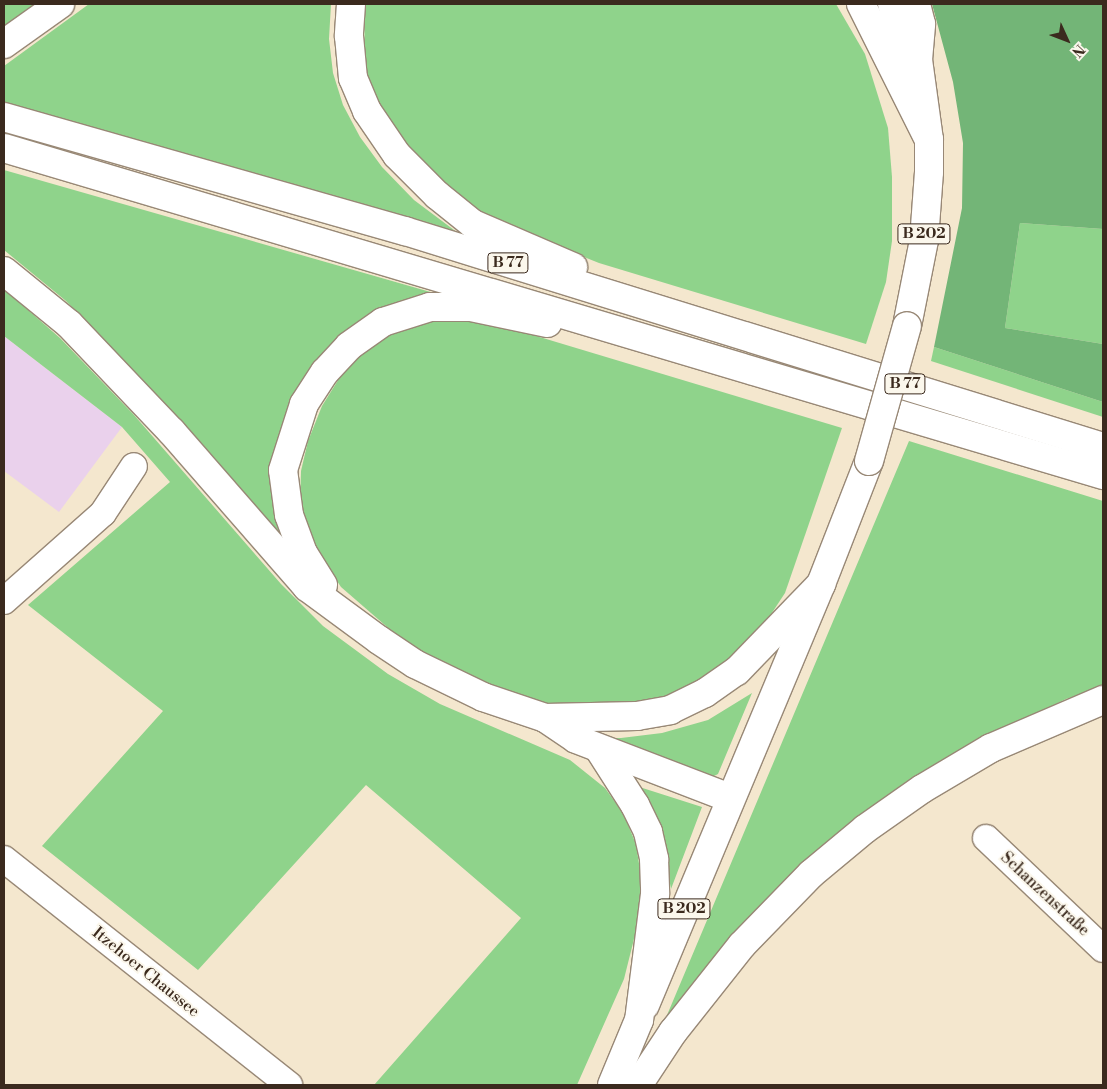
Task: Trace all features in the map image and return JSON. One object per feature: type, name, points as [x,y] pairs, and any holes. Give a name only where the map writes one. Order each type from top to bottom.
[{"type":"main road","points":[[4,44],[60,4]]},
{"type":"main road","points":[[351,4],[349,36],[353,78],[367,111],[397,155],[436,195],[473,224],[705,324]]},
{"type":"main road","points":[[861,4],[929,140]]},
{"type":"main road","name":"B 202","points":[[892,4],[901,35],[918,60]]},
{"type":"main road","name":"B 202","points":[[612,1085],[730,798],[821,584],[869,461],[907,326],[924,240],[929,140],[918,60],[921,24],[916,4]]},
{"type":"main road","name":"B 77","points":[[4,117],[405,231],[1103,447]]},
{"type":"main road","name":"B 77","points":[[4,148],[1103,474]]},
{"type":"main road","points":[[4,271],[69,324],[172,432],[307,587],[340,608],[415,664],[483,697],[545,718],[576,739],[598,749],[730,798]]},
{"type":"main road","points":[[340,608],[303,553],[289,515],[284,470],[304,404],[324,372],[349,346],[383,322],[406,312],[448,305],[511,318],[629,333]]},
{"type":"main road","points":[[545,718],[638,716],[670,710],[705,693],[738,671],[821,584]]},
{"type":"main road","points":[[638,1085],[673,1032],[742,945],[811,874],[858,835],[922,789],[991,748],[1103,700]]},
{"type":"main road","points":[[598,749],[635,804],[648,832],[654,859],[655,894],[639,1020]]},
{"type":"street","points":[[4,601],[103,514],[134,466]]},
{"type":"street","name":"Schanzenstraße","points":[[986,838],[1103,949]]},
{"type":"street","name":"Itzehoer Chaussee","points":[[4,859],[289,1085]]},
{"type":"shaded area","points":[[4,336],[122,427],[59,512],[4,471]]},
{"type":"green space","points":[[4,4],[49,4],[4,36]]},
{"type":"green space","points":[[89,4],[331,4],[329,39],[333,73],[343,105],[360,137],[382,167],[414,200],[462,236],[4,106],[4,66]]},
{"type":"green space","points":[[364,4],[836,4],[865,54],[888,128],[892,177],[892,241],[886,282],[866,344],[599,263],[492,220],[440,184],[400,142],[377,103],[365,68]]},
{"type":"green space","points":[[932,4],[1103,4],[1103,229],[1020,223],[1005,328],[1103,344],[1103,402],[934,347],[962,208],[963,143],[953,82]]},
{"type":"green space","points":[[4,170],[434,293],[393,305],[285,421],[300,570],[143,381],[66,301],[4,250]]},
{"type":"green space","points":[[1020,223],[1103,229],[1103,344],[1005,328]]},
{"type":"green space","points":[[4,289],[60,338],[134,415],[281,584],[323,626],[388,674],[440,704],[570,760],[605,788],[623,813],[636,844],[642,883],[637,927],[624,979],[577,1085],[374,1085],[521,918],[366,785],[198,970],[42,846],[163,711],[28,605],[170,482],[122,427],[4,336]]},
{"type":"green space","points":[[440,318],[474,319],[500,325],[842,428],[785,593],[762,628],[711,679],[649,704],[558,706],[501,691],[409,646],[341,587],[317,551],[300,508],[301,471],[308,441],[322,406],[345,369],[375,343],[401,328]]},
{"type":"green space","points":[[934,347],[1103,402],[1103,417],[931,361]]},
{"type":"green space","points":[[909,441],[1103,501],[1103,687],[1066,699],[962,750],[662,1027]]},
{"type":"green space","points":[[752,693],[718,774],[706,780],[586,738],[621,738],[662,733],[708,720]]},
{"type":"green space","points":[[630,784],[702,807],[671,889],[662,841]]}]
